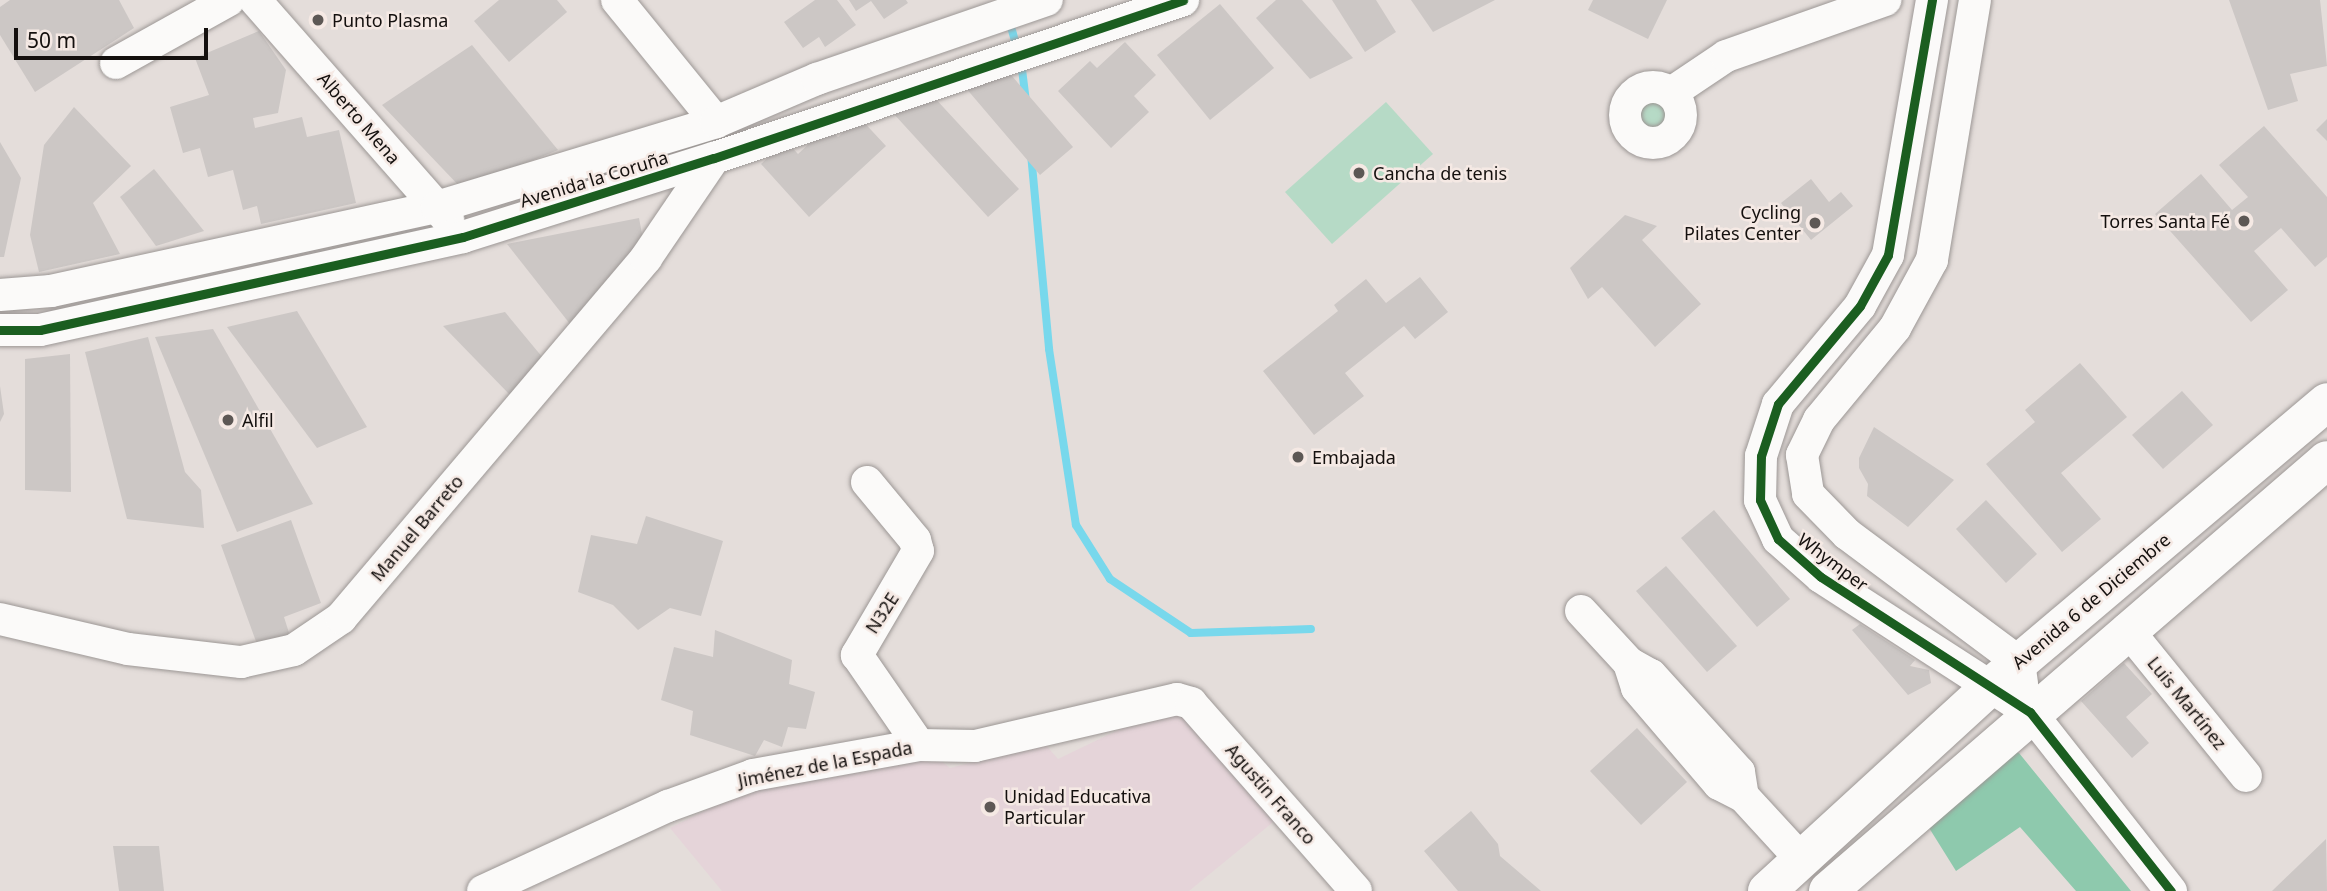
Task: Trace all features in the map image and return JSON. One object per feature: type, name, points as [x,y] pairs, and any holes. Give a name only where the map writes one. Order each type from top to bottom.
[{"type":"main road","name":"Avenida 6 de Diciembre","points":[[1767,891],[1990,687],[2327,402]]},
{"type":"main road","points":[[1828,891],[2030,712],[2327,460]]},
{"type":"street","points":[[116,63],[229,0]]},
{"type":"street","name":"Alberto Mena","points":[[255,0],[463,237]]},
{"type":"street","points":[[617,0],[716,122],[713,158]]},
{"type":"street","name":"Avenida la Coruña","points":[[0,295],[51,291],[437,207],[716,122],[817,79],[1047,0]]},
{"type":"street","name":"Avenida la Coruña","points":[[0,330],[40,330],[463,237],[713,158],[1183,0]]},
{"type":"street","points":[[1671,93],[1727,56],[1885,0]]},
{"type":"street","name":"Whymper","points":[[1932,0],[1888,256],[1860,306],[1778,404],[1761,456],[1760,500],[1778,539],[1821,577],[2030,712],[2171,891]]},
{"type":"street","name":"Whymper","points":[[1975,0],[1932,260],[1909,307],[1819,420],[1802,455],[1808,494],[1847,534],[2019,662],[2030,712]]},
{"type":"street","name":"Manuel Barreto","points":[[0,619],[128,649],[240,662],[294,650],[341,618],[646,258],[713,158]]},
{"type":"street","name":"N32E","points":[[867,482],[915,540],[918,551],[857,655],[919,745]]},
{"type":"street","points":[[1581,611],[1629,663],[1637,688],[1719,784],[1743,796],[1800,858]]},
{"type":"street","name":"Luis Martínez","points":[[2127,629],[2246,776]]},
{"type":"street","name":"Jiménez de la Espada","points":[[483,891],[668,806],[753,775],[919,745],[975,746],[1184,699]]},
{"type":"street","name":"Agustin Franco","points":[[1184,699],[1356,891]]},
{"type":"shaded area","name":"Unidad Educativa Particular","points":[[1172,704],[1278,818],[1189,891],[722,891],[670,828],[736,795],[832,767],[939,759],[950,768],[1044,743],[1058,759]]},
{"type":"green space","name":"Cancha de tenis","points":[[1386,102],[1433,154],[1332,244],[1285,192]]},
{"type":"green space","points":[[1652,102],[1662,106],[1666,116],[1662,126],[1652,130],[1642,126],[1638,116],[1642,106]]},
{"type":"green space","points":[[2003,747],[2019,753],[2131,891],[2076,891],[2020,827],[1956,871],[1926,823]]},
{"type":"building","points":[[10,0],[119,0],[134,28],[35,92],[0,35],[0,7]]},
{"type":"building","points":[[499,0],[557,0],[567,12],[509,62],[474,21]]},
{"type":"building","points":[[815,0],[837,0],[856,25],[825,47],[819,37],[803,48],[784,22]]},
{"type":"building","points":[[849,0],[906,0],[908,3],[884,19],[871,1],[856,11]]},
{"type":"building","points":[[1276,0],[1302,0],[1353,58],[1310,79],[1256,18]]},
{"type":"building","points":[[1332,0],[1376,0],[1396,32],[1365,52]]},
{"type":"building","points":[[1411,0],[1495,0],[1433,32]]},
{"type":"building","points":[[1593,0],[1667,0],[1648,39],[1588,10]]},
{"type":"building","points":[[2229,0],[2320,0],[2327,66],[2290,74],[2298,101],[2268,110]]},
{"type":"building","points":[[1220,4],[1274,68],[1210,120],[1157,55]]},
{"type":"building","points":[[259,31],[286,70],[278,113],[253,118],[255,128],[302,117],[307,137],[339,130],[356,203],[261,224],[257,206],[243,210],[233,170],[208,177],[200,148],[183,153],[170,107],[209,95],[195,58]]},
{"type":"building","points":[[1125,42],[1156,75],[1134,96],[1149,112],[1111,148],[1058,91],[1090,61],[1097,68]]},
{"type":"building","points":[[472,45],[558,150],[462,189],[382,105]]},
{"type":"building","points":[[1006,69],[1073,147],[1040,175],[965,87],[981,73],[989,83]]},
{"type":"building","points":[[932,95],[1019,189],[988,217],[893,113],[911,97],[920,107]]},
{"type":"building","points":[[74,107],[131,166],[93,203],[120,254],[39,272],[30,235],[44,145]]},
{"type":"building","points":[[859,117],[886,146],[809,217],[761,164],[786,141],[798,154],[827,127],[838,137]]},
{"type":"building","points":[[2327,119],[2327,141],[2316,130]]},
{"type":"building","name":"Torres Santa Fé","points":[[2264,126],[2327,197],[2327,257],[2315,267],[2281,228],[2254,251],[2288,290],[2251,322],[2155,214],[2201,174],[2232,210],[2248,197],[2219,165]]},
{"type":"building","points":[[0,142],[21,178],[4,257],[0,257]]},
{"type":"building","points":[[154,169],[204,231],[156,246],[120,197]]},
{"type":"building","name":"Cycling Pilates Center","points":[[1811,179],[1829,202],[1841,192],[1853,206],[1811,240],[1781,203]]},
{"type":"building","points":[[1625,215],[1657,226],[1642,240],[1701,304],[1655,347],[1602,287],[1588,299],[1570,268]]},
{"type":"building","points":[[639,218],[644,245],[570,324],[507,244]]},
{"type":"building","points":[[1420,277],[1448,312],[1415,339],[1404,326],[1345,373],[1364,396],[1314,435],[1263,371],[1338,311],[1334,305],[1366,279],[1386,303]]},
{"type":"building","points":[[297,311],[367,427],[317,448],[227,327]]},
{"type":"building","points":[[505,312],[543,358],[513,398],[443,326]]},
{"type":"building","name":"Alfil","points":[[213,329],[313,504],[237,532],[155,337]]},
{"type":"building","points":[[148,337],[185,472],[201,490],[204,528],[127,519],[85,352]]},
{"type":"building","points":[[70,354],[71,492],[25,490],[25,359]]},
{"type":"building","points":[[2080,363],[2127,417],[2061,473],[2101,519],[2062,552],[1986,464],[2035,422],[2025,410]]},
{"type":"building","points":[[0,386],[4,414],[0,422]]},
{"type":"building","points":[[2182,391],[2213,425],[2163,469],[2132,435]]},
{"type":"building","points":[[1874,427],[1954,480],[1908,527],[1867,496],[1868,484],[1859,468],[1859,458]]},
{"type":"building","points":[[1986,500],[2037,554],[2006,583],[1956,529]]},
{"type":"building","points":[[1714,510],[1790,599],[1757,627],[1681,538]]},
{"type":"building","points":[[646,516],[723,541],[701,616],[670,608],[638,630],[613,605],[578,592],[591,535],[637,544]]},
{"type":"building","points":[[291,520],[321,603],[284,617],[290,636],[258,647],[221,545]]},
{"type":"building","points":[[1666,566],[1737,646],[1707,672],[1636,591]]},
{"type":"building","points":[[1860,624],[1915,660],[1910,666],[1929,670],[1931,683],[1908,695],[1852,630]]},
{"type":"building","points":[[715,630],[792,660],[789,684],[815,692],[806,729],[788,727],[782,747],[764,740],[755,756],[690,735],[693,711],[661,700],[674,647],[713,657]]},
{"type":"building","points":[[2124,663],[2152,694],[2126,717],[2149,743],[2132,758],[2081,701]]},
{"type":"building","points":[[1637,728],[1687,782],[1641,825],[1590,771]]},
{"type":"building","points":[[1471,811],[1498,844],[1500,856],[1541,891],[1458,891],[1424,851]]},
{"type":"building","points":[[2326,839],[2327,891],[2272,891]]},
{"type":"building","points":[[113,846],[159,846],[164,891],[119,891]]},
{"type":"waterway","points":[[1009,20],[1017,48]]},
{"type":"waterway","points":[[1021,61],[1026,100]]},
{"type":"waterway","points":[[1031,154],[1049,349],[1076,525],[1110,579],[1191,633],[1311,629]]},
{"type":"cycle path","points":[[0,330],[40,330],[463,237],[714,158],[1183,0]]},
{"type":"cycle path","points":[[1932,0],[1888,255],[1860,306],[1778,404],[1761,456],[1760,500],[1778,539],[1821,577],[2030,712],[2171,891]]},
{"type":"place","name":"Punto Plasma","points":[[318,20]]},
{"type":"place","name":"Cancha de tenis","points":[[1359,173]]},
{"type":"place","name":"Torres Santa Fé","points":[[2244,221]]},
{"type":"place","name":"Cycling Pilates Center","points":[[1815,223]]},
{"type":"place","name":"Alfil","points":[[228,420]]},
{"type":"place","name":"Embajada","points":[[1298,457]]},
{"type":"place","name":"Unidad Educativa Particular","points":[[990,807]]}]
